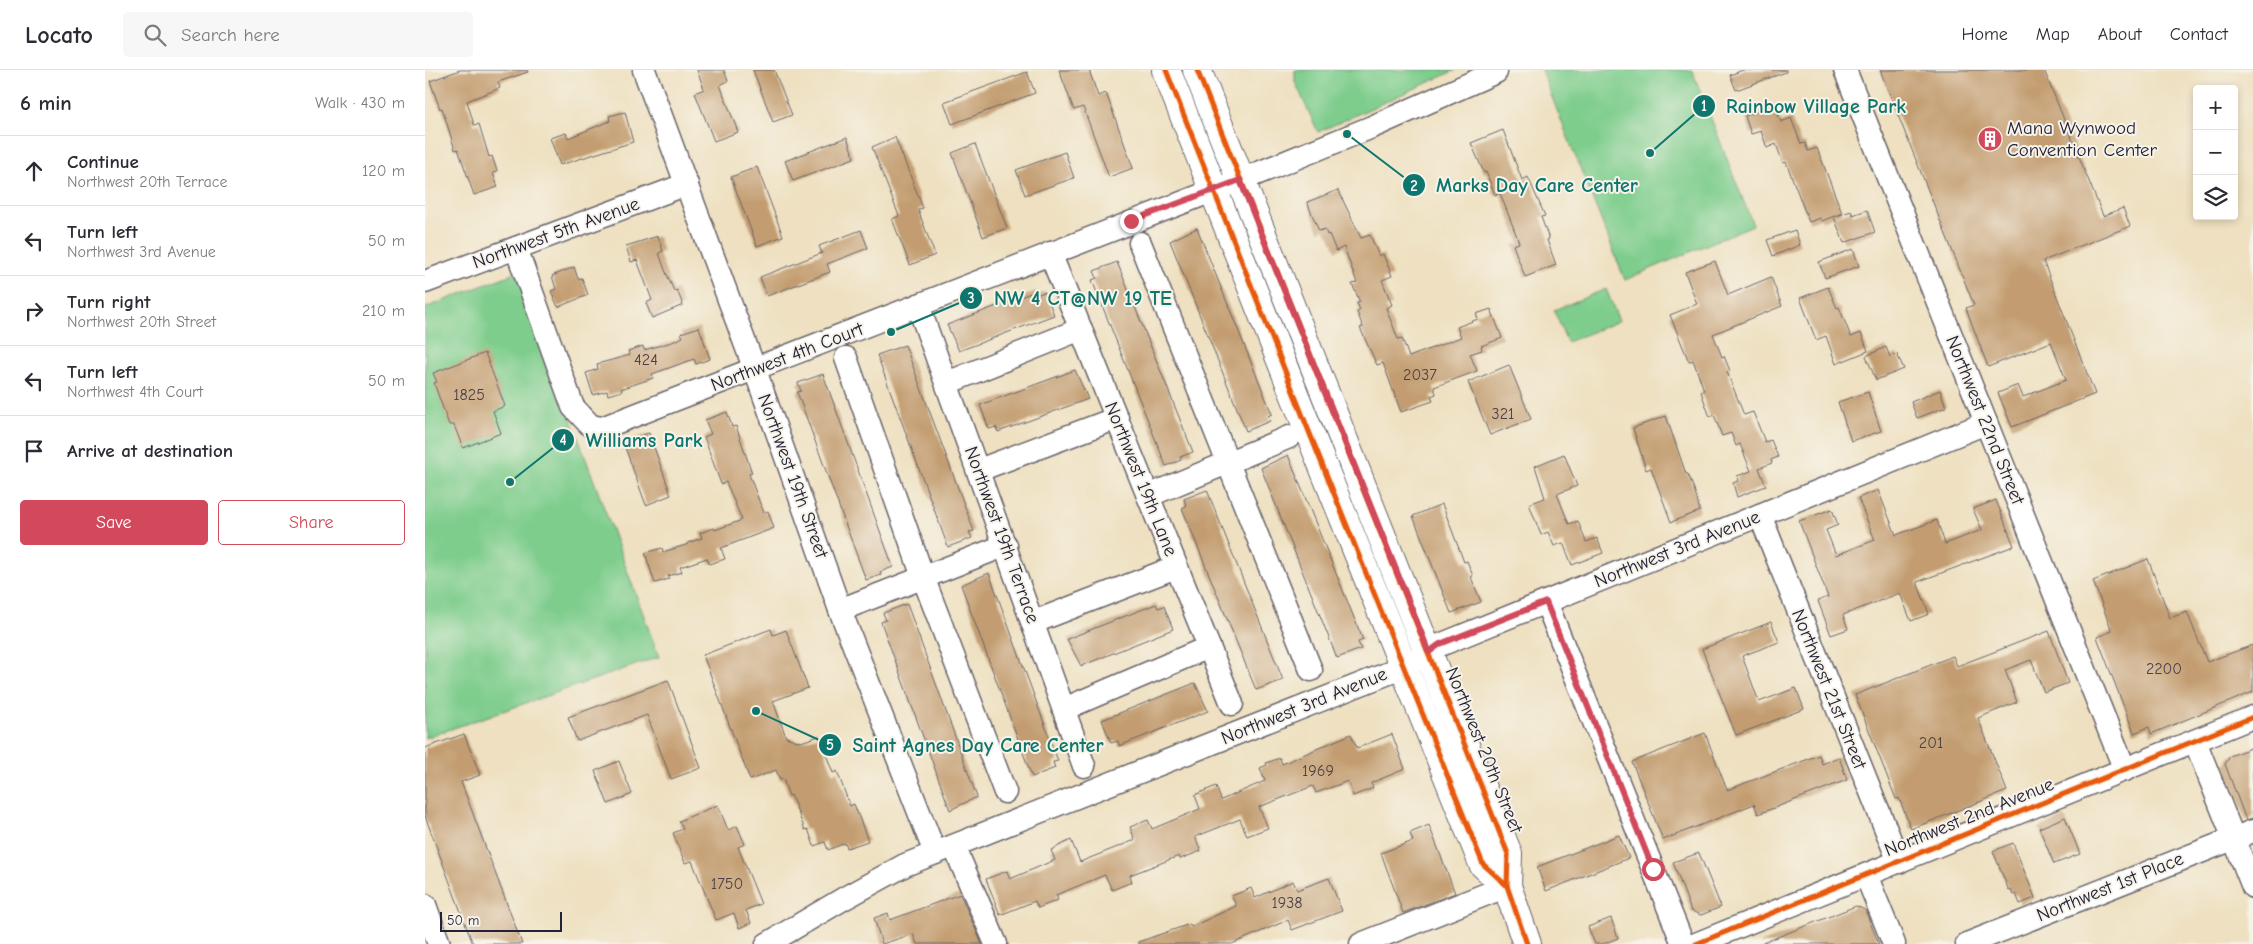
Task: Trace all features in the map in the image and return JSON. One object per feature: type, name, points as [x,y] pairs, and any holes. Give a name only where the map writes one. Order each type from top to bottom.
[{"type":"main road","name":"Northwest 20th Street","points":[[1166,70],[1483,864],[1507,886]]},
{"type":"main road","name":"Northwest 20th Street","points":[[1197,70],[1508,854],[1507,886],[1527,944]]},
{"type":"street","name":"Northwest 19th Street","points":[[644,70],[755,370],[840,610],[945,850],[995,944]]},
{"type":"street","name":"Northwest 22nd Street","points":[[1845,70],[2125,770]]},
{"type":"street","name":"Northwest 4th Court","points":[[516,248],[573,406],[591,426],[602,428],[1240,180],[1372,127],[1497,72]]},
{"type":"street","name":"Northwest 5th Avenue","points":[[425,282],[687,184]]},
{"type":"street","points":[[1140,243],[1311,670]]},
{"type":"street","name":"Northwest 19th Lane","points":[[1050,254],[1232,704]]},
{"type":"street","name":"Northwest 19th Terrace","points":[[918,305],[1034,622],[1084,766]]},
{"type":"street","points":[[947,383],[1081,329]]},
{"type":"street","points":[[846,358],[923,577],[1005,792]]},
{"type":"street","points":[[979,470],[1117,418]]},
{"type":"street","name":"Northwest 3rd Avenue","points":[[767,944],[877,880],[945,850],[1404,667],[1440,644],[1987,424]]},
{"type":"street","points":[[1148,496],[1289,437]]},
{"type":"street","name":"Northwest 21st Street","points":[[1760,515],[1899,862]]},
{"type":"street","points":[[840,610],[1006,545]]},
{"type":"street","points":[[1034,622],[1177,567]]},
{"type":"street","points":[[1546,602],[1683,944]]},
{"type":"street","points":[[1064,709],[1209,647]]},
{"type":"street","name":"Northwest 2nd Avenue","points":[[1696,944],[2253,718]]},
{"type":"street","points":[[2195,741],[2243,835],[2253,887]]},
{"type":"street","name":"Northwest 1st Place","points":[[1967,944],[2243,835]]},
{"type":"street","points":[[1866,876],[1894,944]]},
{"type":"street","points":[[1361,944],[1507,886]]},
{"type":"street","points":[[425,905],[439,944]]},
{"type":"green space","points":[[1295,70],[1456,70],[1318,132],[1295,82]]},
{"type":"green space","points":[[1541,70],[1692,70],[1753,225],[1625,280]]},
{"type":"green space","points":[[517,272],[659,657],[425,738],[425,308]]},
{"type":"green space","points":[[1606,289],[1619,321],[1567,342],[1554,310]]},
{"type":"building","points":[[460,70],[527,70],[528,72],[498,82],[500,88],[467,101],[474,125],[479,124],[489,157],[492,156],[497,171],[493,173],[498,187],[474,195],[458,149],[455,150],[442,108],[440,109],[430,81]]},
{"type":"building","points":[[697,70],[724,70],[728,81],[720,85],[738,132],[714,141],[695,93],[704,89]]},
{"type":"building","points":[[753,70],[774,70],[792,115],[773,122]]},
{"type":"building","points":[[1059,70],[1089,70],[1098,96],[1106,93],[1133,168],[1109,177],[1083,107],[1074,110]]},
{"type":"building","points":[[1743,70],[1786,70],[1786,72],[1736,90],[1730,75]]},
{"type":"building","name":"Mana Wynwood Convention Center","points":[[1880,70],[2044,70],[2103,216],[2123,208],[2130,226],[2043,261],[2095,394],[2012,427],[1998,393],[2018,385],[2023,397],[2066,380],[2051,342],[1988,367],[1966,308],[1974,305]]},
{"type":"building","points":[[1027,72],[1035,93],[952,124],[944,102]]},
{"type":"building","points":[[1775,105],[1781,122],[1791,118],[1801,144],[1805,143],[1808,151],[1817,148],[1842,213],[1822,221],[1821,218],[1809,222],[1786,162],[1783,163],[1776,144],[1767,148],[1761,131],[1751,134],[1745,116]]},
{"type":"building","points":[[625,112],[633,142],[560,165],[550,138],[566,133],[568,138],[610,121],[609,116]]},
{"type":"building","points":[[1503,130],[1522,180],[1528,177],[1545,216],[1541,217],[1556,265],[1525,277],[1513,245],[1519,243],[1500,193],[1495,195],[1471,143]]},
{"type":"building","points":[[847,137],[854,158],[793,181],[785,161]]},
{"type":"building","points":[[895,137],[923,208],[918,210],[935,255],[910,265],[892,219],[899,216],[872,147]]},
{"type":"building","points":[[975,144],[1007,228],[983,237],[952,153]]},
{"type":"building","points":[[1065,152],[1074,178],[1025,195],[1016,170]]},
{"type":"building","points":[[757,167],[783,236],[757,246],[731,177]]},
{"type":"building","points":[[1338,190],[1361,238],[1370,235],[1379,256],[1383,254],[1392,276],[1382,280],[1392,305],[1386,308],[1398,339],[1402,338],[1409,357],[1461,337],[1457,327],[1478,319],[1476,314],[1491,309],[1502,338],[1481,346],[1482,350],[1470,354],[1477,371],[1434,387],[1436,394],[1431,396],[1433,401],[1401,412],[1383,363],[1377,365],[1360,328],[1363,327],[1357,312],[1360,310],[1357,303],[1360,302],[1352,284],[1357,283],[1344,247],[1336,251],[1325,229],[1319,231],[1307,202]]},
{"type":"building","points":[[1867,210],[1875,232],[1844,243],[1834,217],[1851,211],[1853,215]]},
{"type":"building","points":[[1197,228],[1272,414],[1268,416],[1270,421],[1246,431],[1170,241]]},
{"type":"building","points":[[861,230],[868,248],[827,264],[830,272],[767,296],[760,277],[822,253],[819,246]]},
{"type":"building","points":[[1795,230],[1800,245],[1773,256],[1767,240]]},
{"type":"building","points":[[658,236],[663,251],[659,253],[665,270],[674,291],[677,290],[683,305],[652,318],[646,303],[652,300],[637,260],[631,262],[626,246]]},
{"type":"building","points":[[1853,249],[1859,266],[1825,278],[1819,262]]},
{"type":"building","points":[[1715,261],[1728,295],[1771,277],[1782,306],[1713,334],[1730,371],[1727,372],[1744,415],[1753,412],[1765,442],[1771,440],[1778,457],[1771,460],[1772,463],[1759,468],[1766,486],[1737,497],[1733,483],[1738,481],[1737,476],[1751,471],[1740,444],[1736,446],[1731,433],[1722,436],[1714,415],[1710,417],[1701,392],[1704,390],[1693,360],[1689,362],[1670,315],[1697,304],[1685,272]]},
{"type":"building","points":[[1117,262],[1193,452],[1180,457],[1181,460],[1166,466],[1092,280],[1097,278],[1094,271]]},
{"type":"building","points":[[574,267],[578,279],[582,278],[588,295],[558,307],[551,291],[556,289],[552,276]]},
{"type":"building","points":[[1828,287],[1837,308],[1839,307],[1851,337],[1861,333],[1868,351],[1836,364],[1826,336],[1816,340],[1800,298]]},
{"type":"building","points":[[1036,291],[1038,294],[1045,292],[1054,315],[959,351],[947,325]]},
{"type":"building","points":[[699,327],[710,359],[696,364],[694,359],[652,374],[653,378],[621,389],[622,391],[608,395],[607,391],[593,395],[586,373],[598,369],[597,364],[630,355],[628,351],[643,346],[644,350],[672,342],[683,337],[681,333]]},
{"type":"building","points":[[905,345],[974,531],[969,532],[972,538],[948,547],[877,355]]},
{"type":"building","points":[[1886,347],[1890,357],[1897,354],[1904,369],[1876,380],[1866,356]]},
{"type":"building","points":[[485,353],[505,406],[493,411],[501,433],[463,448],[454,425],[449,425],[434,383],[437,382],[433,373]]},
{"type":"building","points":[[1509,365],[1531,419],[1490,435],[1468,382]]},
{"type":"building","points":[[1075,370],[1088,399],[998,432],[996,427],[989,429],[980,405]]},
{"type":"building","points":[[823,374],[893,567],[880,572],[881,575],[866,580],[797,392],[801,391],[798,383]]},
{"type":"building","points":[[1940,390],[1946,407],[1917,418],[1911,402]]},
{"type":"building","points":[[1868,392],[1881,431],[1851,441],[1838,402]]},
{"type":"building","points":[[727,412],[732,427],[736,426],[752,473],[749,474],[759,501],[764,513],[768,511],[774,528],[721,548],[725,559],[709,564],[707,558],[680,567],[682,572],[668,576],[669,579],[655,583],[645,553],[662,548],[663,552],[689,544],[702,538],[700,533],[714,528],[715,530],[742,520],[726,482],[721,484],[704,437],[711,434],[705,420]]},
{"type":"building","points":[[1666,416],[1686,474],[1688,474],[1694,489],[1700,511],[1671,522],[1651,468],[1646,470],[1633,428]]},
{"type":"building","points":[[649,433],[671,495],[646,505],[623,442]]},
{"type":"building","points":[[1564,454],[1577,486],[1557,494],[1569,524],[1578,521],[1586,542],[1597,538],[1603,553],[1572,565],[1563,543],[1554,546],[1548,532],[1541,535],[1529,504],[1545,498],[1535,466]]},
{"type":"building","points":[[1288,455],[1363,640],[1358,642],[1361,649],[1337,658],[1261,468]]},
{"type":"building","points":[[1207,490],[1283,680],[1256,690],[1182,508],[1186,506],[1184,499]]},
{"type":"building","points":[[1878,490],[1896,535],[1937,520],[1945,544],[1982,530],[1973,509],[1996,500],[2014,546],[1917,582],[1929,614],[1911,621],[1900,593],[1843,615],[1848,629],[1831,635],[1818,601],[1828,597],[1799,521],[1832,509],[1838,525],[1826,530],[1836,555],[1875,540],[1858,498]]},
{"type":"building","points":[[1442,504],[1464,562],[1467,561],[1473,576],[1471,577],[1481,602],[1451,613],[1413,516]]},
{"type":"building","points":[[2148,559],[2170,618],[2187,612],[2207,662],[2253,645],[2253,692],[2151,734],[2149,727],[2134,733],[2097,637],[2112,631],[2093,581]]},
{"type":"building","points":[[989,573],[1058,761],[1053,762],[1055,768],[1032,777],[961,585]]},
{"type":"building","points":[[907,604],[977,797],[950,810],[881,622],[886,620],[883,613]]},
{"type":"building","points":[[1156,604],[1158,608],[1164,606],[1173,629],[1081,666],[1067,639]]},
{"type":"building","points":[[1771,622],[1779,642],[1742,656],[1759,702],[1796,688],[1804,709],[1736,735],[1702,649]]},
{"type":"building","points":[[771,629],[773,635],[786,630],[808,688],[773,701],[786,737],[801,742],[819,736],[833,773],[837,771],[850,806],[854,804],[868,841],[847,848],[845,843],[828,850],[825,842],[814,846],[808,829],[805,830],[791,795],[789,796],[783,779],[780,780],[776,770],[750,780],[703,655]]},
{"type":"building","points":[[2049,631],[2068,683],[2044,692],[2031,660],[2005,670],[2017,702],[1978,718],[2007,791],[1911,829],[1899,798],[1896,799],[1855,695],[1953,656],[1957,666]]},
{"type":"building","points":[[668,680],[701,768],[671,779],[647,715],[577,741],[568,717]]},
{"type":"building","points":[[1195,683],[1208,711],[1119,746],[1118,741],[1111,743],[1102,720]]},
{"type":"building","points":[[1705,733],[1727,790],[1819,755],[1822,764],[1839,757],[1847,780],[1758,814],[1754,804],[1663,840],[1632,762]]},
{"type":"building","points":[[464,734],[480,775],[461,782],[522,944],[473,944],[425,816],[425,748]]},
{"type":"building","points":[[1351,734],[1357,748],[1392,734],[1405,769],[1371,783],[1373,788],[1353,796],[1348,781],[1316,793],[1313,786],[1259,807],[1268,828],[1247,836],[1240,819],[1195,837],[1201,851],[1180,859],[1179,856],[1130,875],[1132,882],[1112,890],[1105,875],[1056,895],[1058,900],[1038,908],[1035,901],[1000,915],[986,879],[1007,871],[1010,879],[1055,860],[1051,850],[1071,840],[1080,862],[1135,840],[1130,827],[1148,820],[1152,829],[1200,809],[1195,795],[1216,786],[1221,800],[1265,781],[1260,768],[1267,765],[1266,763],[1280,758],[1282,764]]},
{"type":"building","points":[[2253,747],[2253,818],[2246,820],[2225,764],[2230,756]]},
{"type":"building","points":[[619,761],[632,794],[608,804],[595,771]]},
{"type":"building","points":[[718,805],[728,830],[737,826],[745,844],[738,847],[761,904],[746,910],[751,923],[739,928],[734,913],[716,920],[692,861],[685,863],[673,833],[683,829],[679,821]]},
{"type":"building","points":[[2065,817],[2080,854],[2054,864],[2039,828]]},
{"type":"building","points":[[1429,825],[1455,893],[1403,913],[1381,853],[1413,841],[1410,833]]},
{"type":"building","points":[[1619,835],[1629,858],[1546,891],[1537,867]]},
{"type":"building","points":[[2013,843],[2035,898],[2020,904],[2016,894],[2013,895],[2011,890],[2009,891],[1993,851]]},
{"type":"building","points":[[1699,853],[1721,907],[1701,915],[1691,911],[1673,862]]},
{"type":"building","points":[[1329,878],[1342,911],[1292,930],[1288,920],[1232,944],[1138,944],[1138,942],[1190,924],[1191,927],[1236,906],[1232,896],[1251,888],[1255,898],[1293,881],[1297,890]]},
{"type":"building","points":[[960,894],[982,944],[917,944],[913,934],[882,944],[874,918],[888,913],[890,920]]},
{"type":"building","points":[[1856,906],[1865,910],[1879,944],[1760,944]]},
{"type":"building","points":[[1611,918],[1618,938],[1603,944],[1595,944],[1588,927]]},
{"type":"cycle path","points":[[1166,70],[1483,864],[1507,886]]},
{"type":"cycle path","points":[[1197,70],[1508,854],[1507,886],[1527,944]]},
{"type":"cycle path","points":[[1696,944],[2253,717]]},
{"type":"place","name":"Marks Day Care Center","points":[[1347,134]]},
{"type":"place","name":"Mana Wynwood Convention Center","points":[[1990,139]]},
{"type":"place","name":"Rainbow Village Park","points":[[1650,153]]},
{"type":"place","name":"NW 4 CT@NW 19 TE","points":[[891,332]]},
{"type":"place","name":"Williams Park","points":[[510,482]]},
{"type":"place","name":"Saint Agnes Day Care Center","points":[[756,711]]},
{"type":"route","points":[[1131,221],[1240,180],[1429,652],[1440,644],[1546,602],[1653,869]]}]
